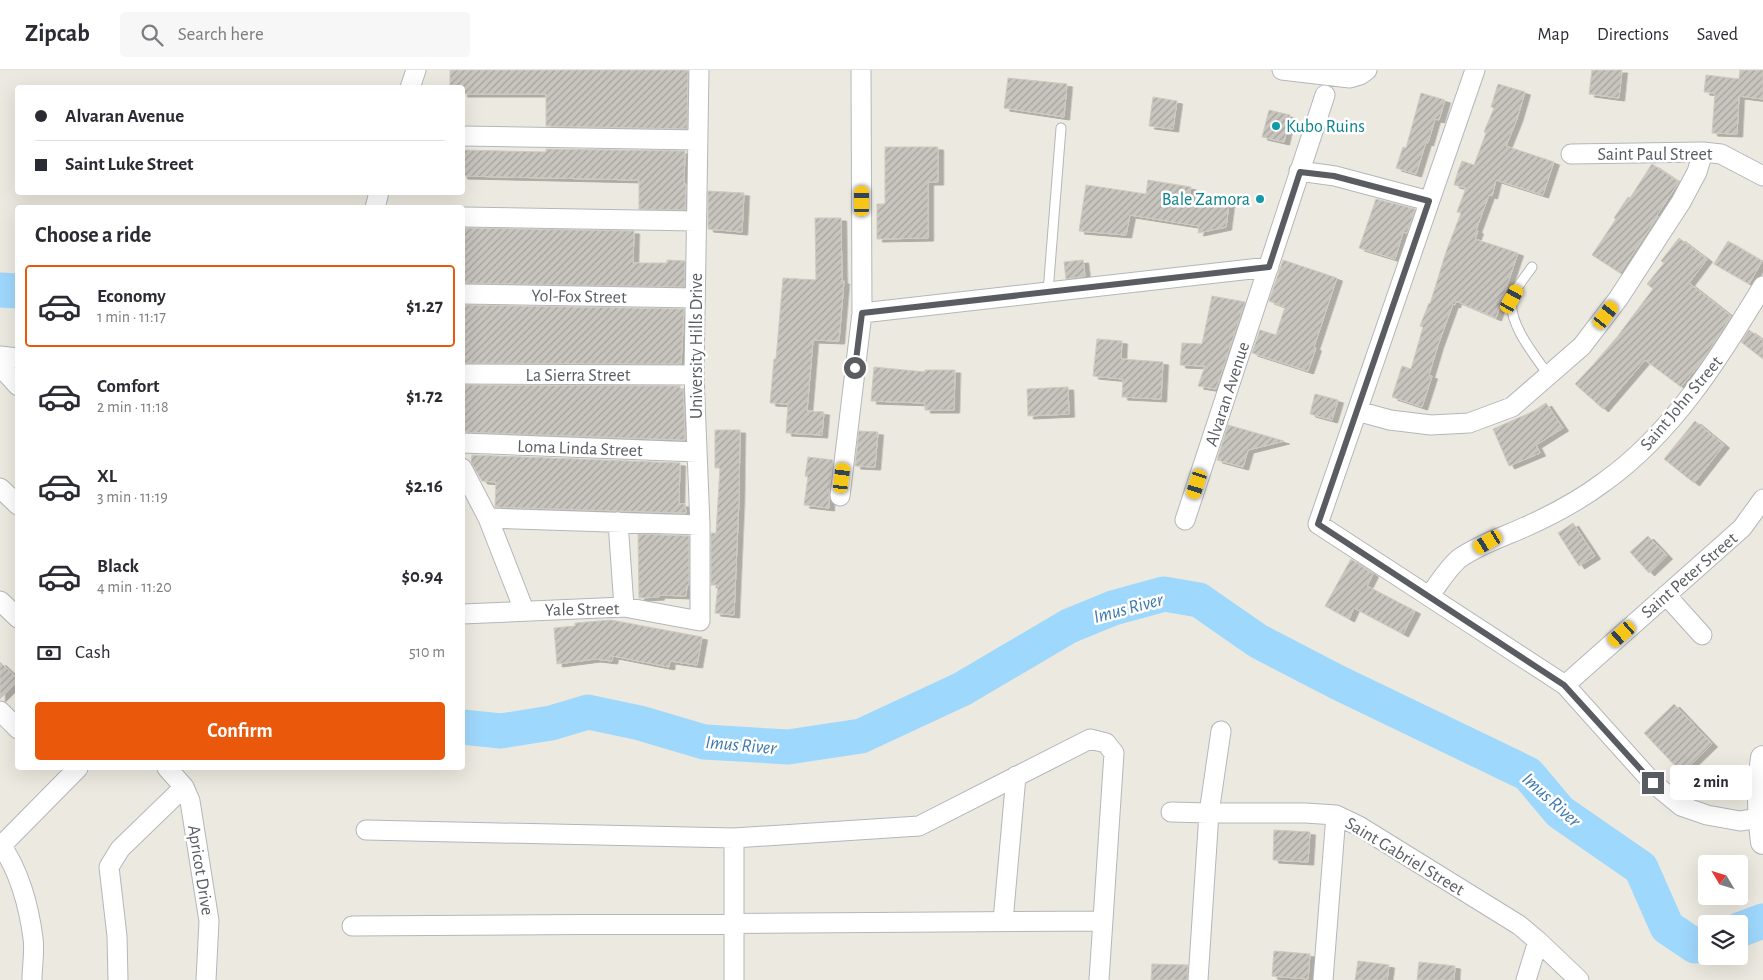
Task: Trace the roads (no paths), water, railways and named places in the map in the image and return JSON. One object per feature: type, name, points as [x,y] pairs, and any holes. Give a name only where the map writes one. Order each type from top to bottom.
[{"type":"street","points":[[411,85],[416,70]]},
{"type":"street","name":"University Hills Drive","points":[[699,70],[694,375],[700,524],[700,621]]},
{"type":"street","points":[[840,496],[862,313],[861,70]]},
{"type":"street","points":[[1282,70],[1350,78],[1360,75],[1367,70]]},
{"type":"street","points":[[1475,70],[1318,524],[1564,685],[1653,783],[1681,806],[1707,815],[1740,821],[1760,818]]},
{"type":"street","name":"Alvaran Avenue","points":[[1185,520],[1325,95]]},
{"type":"street","points":[[465,136],[698,140]]},
{"type":"street","points":[[1357,411],[1390,420],[1431,425],[1469,423],[1512,407],[1582,346],[1618,299],[1681,202],[1698,172],[1704,152]]},
{"type":"street","name":"Saint Paul Street","points":[[1571,154],[1704,152],[1721,154],[1763,176]]},
{"type":"street","points":[[1300,172],[1334,176],[1429,201]]},
{"type":"street","points":[[465,217],[696,221]]},
{"type":"street","points":[[862,313],[1269,267]]},
{"type":"street","name":"Saint John Street","points":[[1429,596],[1459,559],[1488,542],[1525,527],[1567,506],[1604,482],[1640,453],[1671,420],[1721,355],[1763,286]]},
{"type":"street","name":"Yol-Fox Street","points":[[465,294],[695,298]]},
{"type":"street","points":[[0,356],[15,358]]},
{"type":"street","points":[[0,366],[15,383]]},
{"type":"street","name":"La Sierra Street","points":[[465,374],[694,375]]},
{"type":"street","name":"Loma Linda Street","points":[[465,443],[697,452]]},
{"type":"street","points":[[465,474],[488,518],[524,610]]},
{"type":"street","points":[[0,488],[15,502]]},
{"type":"street","name":"Saint Peter Street","points":[[1564,685],[1742,528],[1763,499]]},
{"type":"street","points":[[488,518],[700,524]]},
{"type":"street","points":[[618,522],[624,607]]},
{"type":"street","points":[[1666,595],[1702,635]]},
{"type":"street","points":[[0,601],[15,615]]},
{"type":"street","name":"Yale Street","points":[[465,614],[624,607],[700,621]]},
{"type":"street","points":[[0,711],[15,726]]},
{"type":"street","points":[[1198,980],[1209,813],[1221,732]]},
{"type":"street","points":[[366,830],[734,838],[919,826],[1090,739],[1106,743],[1114,753],[1099,980]]},
{"type":"street","points":[[1763,758],[1760,818],[1763,842]]},
{"type":"street","name":"Apricot Drive","points":[[169,770],[184,787],[190,801],[209,921],[206,980]]},
{"type":"street","points":[[32,980],[33,939],[24,896],[1,844],[67,771]]},
{"type":"street","points":[[1003,921],[1016,776]]},
{"type":"street","points":[[118,980],[117,936],[109,868],[120,849],[184,787]]},
{"type":"street","name":"Saint Gabriel Street","points":[[1171,812],[1336,815],[1359,826],[1519,925],[1579,980]]},
{"type":"street","points":[[1323,980],[1336,815]]},
{"type":"street","points":[[734,838],[734,980]]},
{"type":"street","points":[[352,926],[1103,921]]},
{"type":"street","points":[[1526,980],[1538,941]]},
{"type":"lane","points":[[1048,292],[1061,128]]},
{"type":"lane","points":[[1532,267],[1512,299],[1513,312],[1515,320],[1530,349],[1549,376]]},
{"type":"waterway","name":"Imus River","points":[[0,290],[15,291]]},
{"type":"waterway","name":"Imus River","points":[[465,727],[501,731],[551,723],[588,712],[640,723],[704,742],[788,747],[861,736],[962,689],[1069,626],[1113,608],[1164,594],[1199,600],[1258,641],[1337,682],[1528,774],[1560,812],[1641,868],[1667,927],[1695,946],[1698,945]]},
{"type":"waterway","name":"Imus River","points":[[1748,927],[1763,921]]},
{"type":"place","name":"Kubo Ruins","points":[[1276,126]]},
{"type":"place","name":"Bale Zamora","points":[[1260,199]]}]
